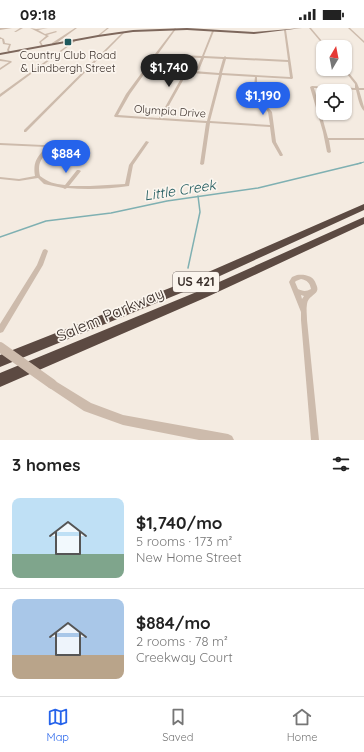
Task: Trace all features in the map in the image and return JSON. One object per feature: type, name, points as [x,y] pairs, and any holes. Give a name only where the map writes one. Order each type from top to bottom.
[{"type":"highway","name":"Salem Parkway","points":[[0,361],[174,291],[364,207]]},
{"type":"highway","name":"Salem Parkway","points":[[0,380],[203,294],[364,220]]},
{"type":"main road","points":[[0,54],[9,51],[124,32],[175,29],[254,33],[300,28]]},
{"type":"street","points":[[0,29],[11,28]]},
{"type":"street","points":[[15,32],[22,28]]},
{"type":"street","points":[[31,28],[46,34],[56,32]]},
{"type":"street","points":[[36,30],[47,28]]},
{"type":"street","points":[[53,44],[76,28]]},
{"type":"street","points":[[98,36],[108,28]]},
{"type":"street","points":[[310,28],[320,40]]},
{"type":"street","points":[[349,28],[364,42]]},
{"type":"street","points":[[155,55],[175,29]]},
{"type":"street","points":[[160,119],[183,78],[190,72],[197,71],[220,74],[292,78],[285,30]]},
{"type":"street","points":[[197,71],[213,31]]},
{"type":"street","points":[[25,131],[124,32]]},
{"type":"street","points":[[42,46],[40,42],[48,37],[46,34]]},
{"type":"street","points":[[0,38],[3,39],[4,43]]},
{"type":"street","points":[[0,96],[76,40]]},
{"type":"street","points":[[0,43],[10,44],[9,51],[1,49]]},
{"type":"street","points":[[155,55],[289,61]]},
{"type":"street","name":"Olympia Drive","points":[[155,55],[128,94],[116,116],[271,126]]},
{"type":"street","points":[[202,164],[208,122],[225,57]]},
{"type":"street","points":[[0,60],[11,62],[0,69]]},
{"type":"street","points":[[256,76],[255,95],[270,112],[274,142],[281,155]]},
{"type":"street","points":[[350,76],[356,84],[364,110]]},
{"type":"street","points":[[329,152],[327,139],[312,87],[364,89]]},
{"type":"street","points":[[327,139],[364,139]]},
{"type":"street","points":[[0,178],[19,180],[38,177],[51,184],[65,188],[127,185],[131,165],[147,142]]},
{"type":"street","points":[[0,144],[85,148]]},
{"type":"street","points":[[38,177],[36,165],[49,147]]},
{"type":"street","points":[[65,188],[79,171]]},
{"type":"street","points":[[0,330],[40,265],[45,250]]},
{"type":"street","points":[[303,312],[292,282],[294,279],[302,277],[311,281],[314,285],[314,290],[304,302],[303,312],[316,440]]},
{"type":"street","points":[[295,290],[302,294],[310,293]]},
{"type":"street","points":[[0,347],[52,384],[88,407],[123,420],[228,440]]},
{"type":"waterway","name":"Little Creek","points":[[358,164],[364,162]]},
{"type":"waterway","name":"Little Creek","points":[[198,197],[258,188],[358,164]]},
{"type":"waterway","name":"Little Creek","points":[[0,237],[46,221],[111,213],[167,201],[198,197]]},
{"type":"waterway","points":[[188,268],[200,212],[198,197]]},
{"type":"place","name":"Country Club Road & Lindbergh Street","points":[[68,42]]}]
